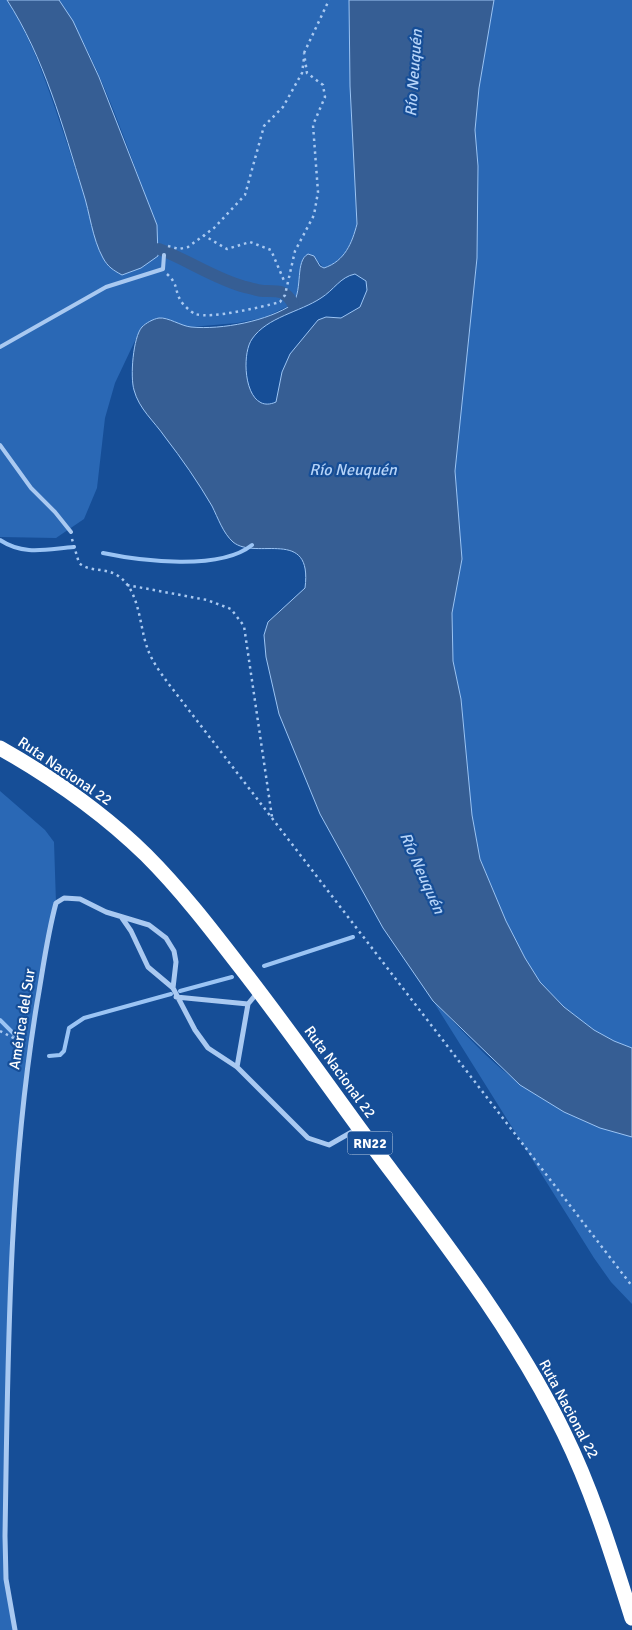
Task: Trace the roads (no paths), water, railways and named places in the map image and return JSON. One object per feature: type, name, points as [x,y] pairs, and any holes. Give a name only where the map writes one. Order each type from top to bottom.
[{"type":"highway","name":"Ruta Nacional 22","points":[[0,748],[70,792],[145,854],[196,909],[259,990],[359,1127],[488,1306],[551,1406],[589,1487],[632,1618]]},
{"type":"street","name":"América del Sur","points":[[15,1630],[6,1579],[5,1536],[9,1319],[20,1130],[30,1048],[48,932],[56,903],[64,898],[80,899],[122,917],[149,925],[166,938],[174,951],[176,962],[173,988],[176,997],[195,1030],[208,1048],[237,1067],[308,1138],[317,1143],[329,1145],[359,1127]]},
{"type":"street","points":[[122,917],[131,931],[148,967],[173,988]]},
{"type":"street","points":[[237,1067],[248,1004],[259,990]]},
{"type":"street","points":[[176,997],[248,1004]]},
{"type":"lane","points":[[0,347],[106,287],[163,269],[164,255]]},
{"type":"lane","points":[[0,445],[31,488],[55,512],[71,532]]},
{"type":"water","points":[[7,0],[59,0],[73,21],[99,77],[157,225],[158,256],[141,268],[122,275],[107,264],[99,250],[68,143],[51,93],[32,45]]},
{"type":"water","name":"Río Neuquén","points":[[349,0],[494,0],[479,88],[475,130],[478,166],[477,258],[455,471],[462,559],[452,613],[453,661],[461,699],[472,815],[480,859],[506,921],[540,982],[564,1007],[594,1030],[632,1048],[632,1137],[600,1128],[564,1112],[520,1085],[433,1001],[383,928],[320,814],[279,714],[266,657],[264,635],[268,622],[305,588],[305,569],[300,557],[292,551],[281,549],[243,547],[229,538],[201,488],[143,409],[134,390],[132,376],[134,348],[139,332],[148,323],[163,318],[191,327],[203,328],[230,326],[258,320],[293,304],[298,290],[300,269],[304,258],[308,254],[314,256],[320,266],[324,268],[342,256],[353,238],[357,224],[350,86]],"holes":[[[355,274],[366,281],[367,290],[360,307],[341,318],[326,317],[318,320],[290,354],[282,372],[276,402],[266,404],[257,400],[248,382],[246,358],[248,347],[258,331],[275,320],[313,303],[350,276]]]},
{"type":"waterway","points":[[159,249],[234,284],[259,291],[282,292],[288,296],[293,304]]},
{"type":"waterway","points":[[0,540],[9,545],[27,550],[74,547]]},
{"type":"waterway","points":[[103,553],[158,561],[201,561],[238,553],[252,545]]},
{"type":"waterway","points":[[264,966],[353,937]]},
{"type":"waterway","points":[[180,991],[232,977]]},
{"type":"waterway","points":[[49,1056],[60,1055],[64,1051],[69,1028],[84,1018],[171,994]]},
{"type":"waterway","points":[[0,1020],[18,1038]]}]
